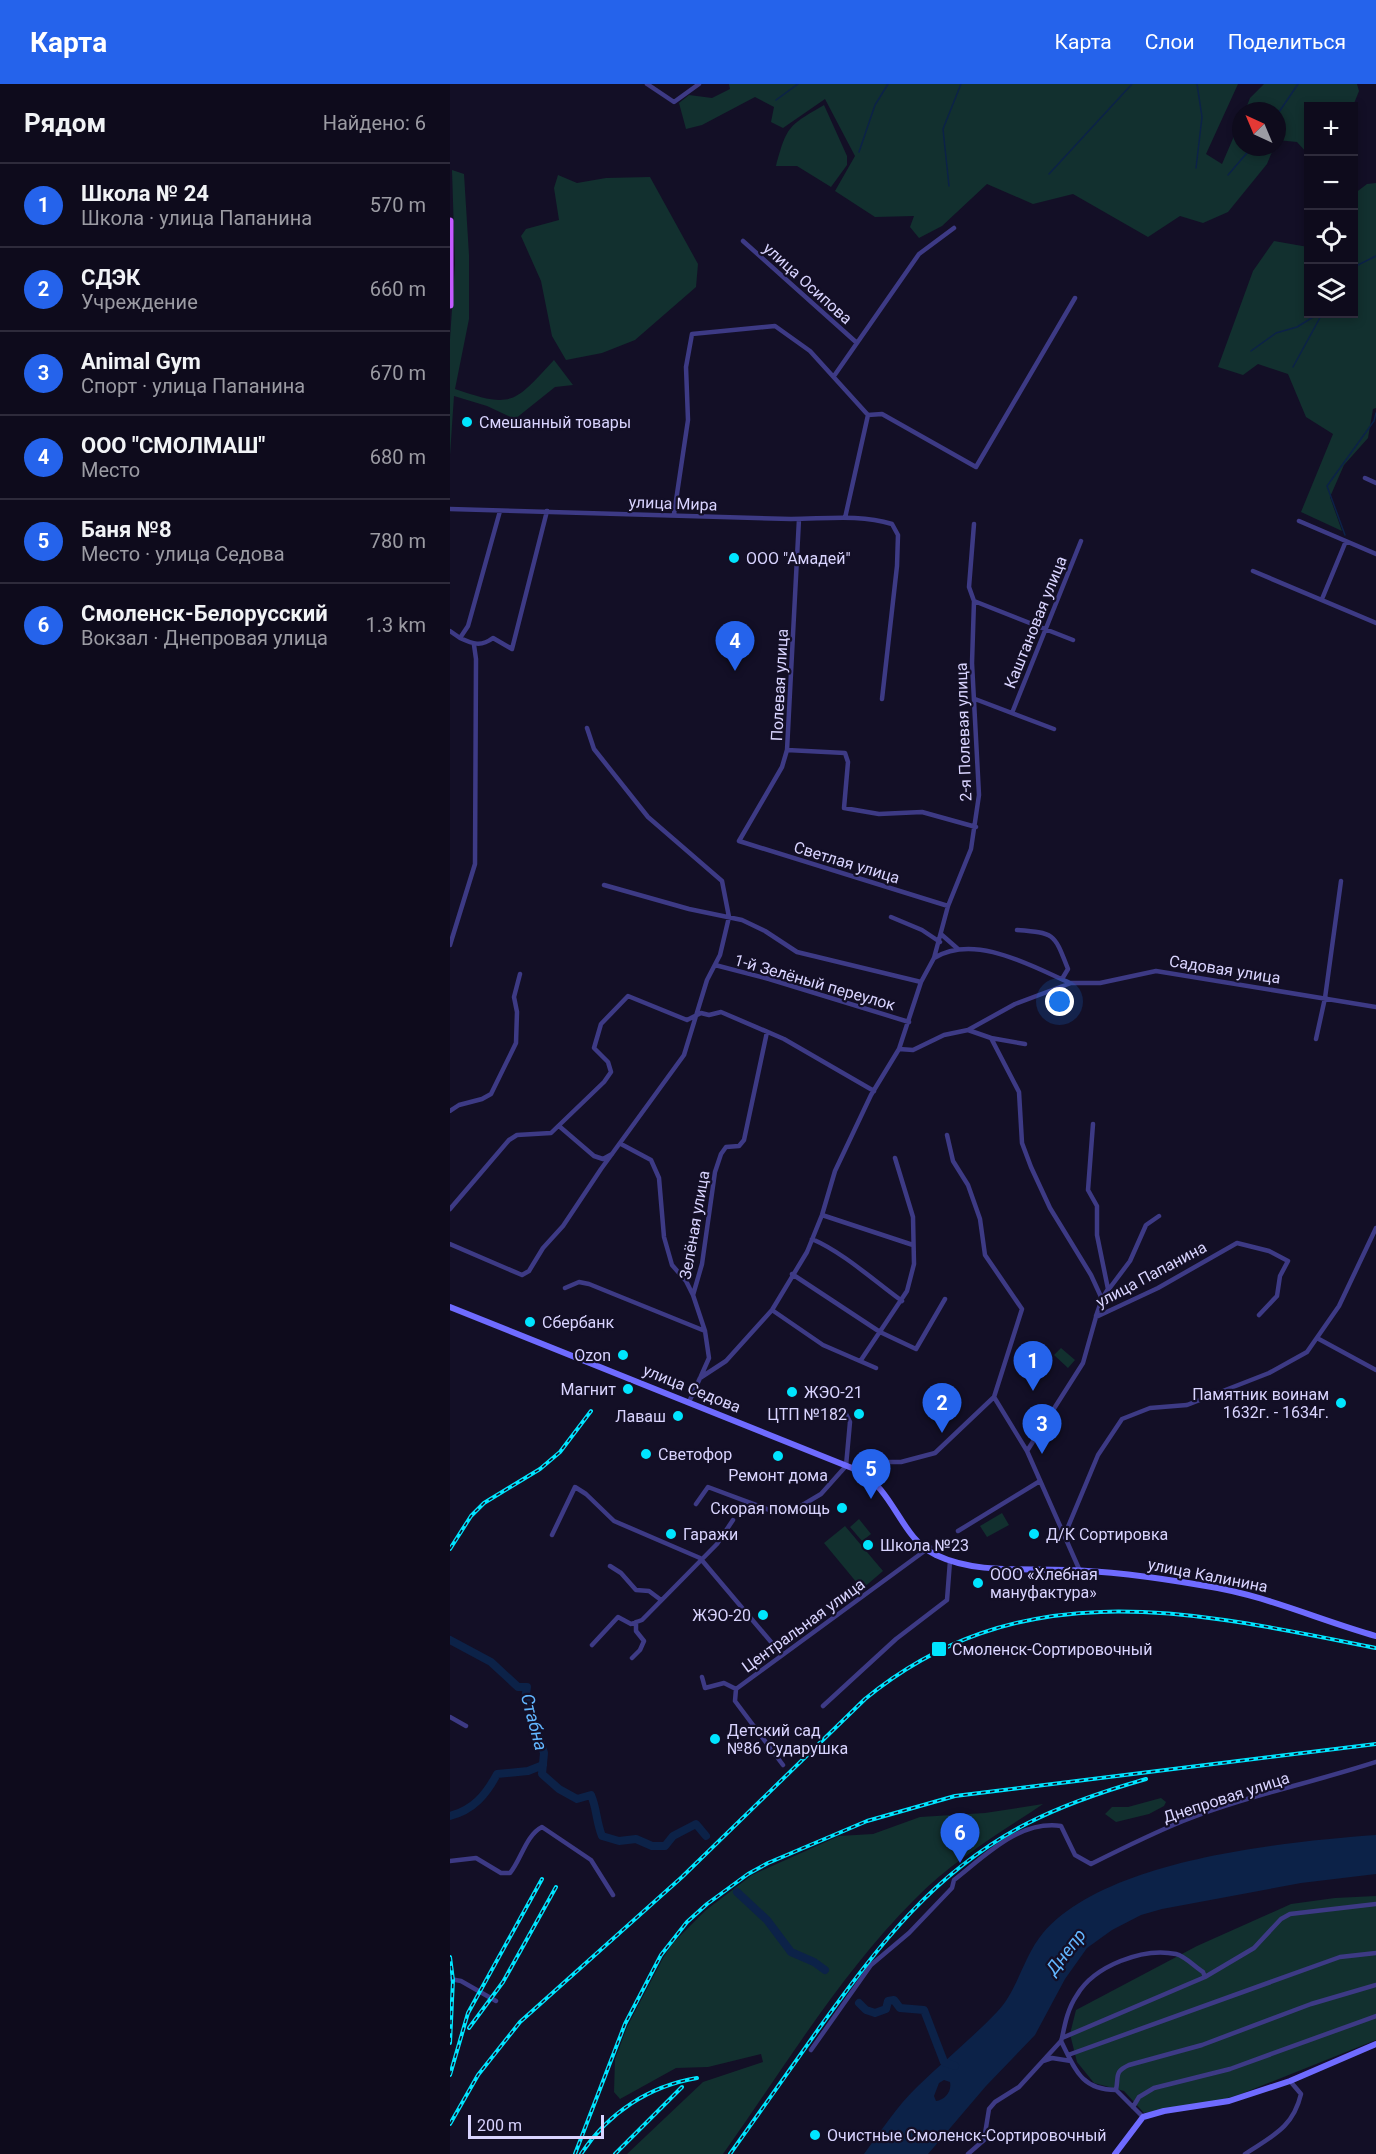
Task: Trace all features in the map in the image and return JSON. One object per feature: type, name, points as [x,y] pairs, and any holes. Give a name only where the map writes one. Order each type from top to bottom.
[{"type":"main road","points":[[450,221],[450,305]]},
{"type":"street","points":[[647,84],[674,102],[699,84]]},
{"type":"street","points":[[834,376],[919,254],[954,228]]},
{"type":"street","name":"улица Осипова","points":[[742,241],[857,343]]},
{"type":"street","points":[[868,415],[882,414],[976,467],[1075,298]]},
{"type":"street","points":[[674,514],[687,420],[686,367],[692,334],[775,326],[810,351],[868,415]]},
{"type":"street","points":[[845,518],[868,415]]},
{"type":"street","points":[[1365,478],[1376,483]]},
{"type":"street","name":"улица Мира","points":[[450,509],[799,519]]},
{"type":"street","points":[[460,638],[468,626],[500,510]]},
{"type":"street","points":[[450,631],[474,645],[482,644],[493,638],[512,649],[547,511]]},
{"type":"street","points":[[799,519],[876,520],[892,524],[898,535],[894,599],[882,699]]},
{"type":"street","name":"Полевая улица","points":[[799,519],[787,750],[845,753],[848,762],[844,807],[879,814],[922,812],[976,827]]},
{"type":"street","points":[[1299,521],[1376,554]]},
{"type":"street","name":"2-я Полевая улица","points":[[700,1378],[726,1361],[771,1310],[812,1239],[822,1215],[834,1171],[874,1091],[899,1049],[921,982],[934,958],[942,935],[948,906],[971,849],[979,795],[972,663],[974,601],[969,587],[974,524]]},
{"type":"street","name":"Каштановая улица","points":[[1012,713],[1081,541]]},
{"type":"street","points":[[1322,599],[1346,541]]},
{"type":"street","points":[[1253,571],[1376,623]]},
{"type":"street","points":[[974,601],[1073,640]]},
{"type":"street","points":[[450,945],[475,864],[476,659],[474,645]]},
{"type":"street","points":[[975,699],[1054,729]]},
{"type":"street","points":[[450,1244],[507,1270],[522,1275],[529,1271],[543,1248],[563,1226],[601,1169],[684,1055],[729,917],[723,881],[648,817],[594,749],[587,728]]},
{"type":"street","name":"Светлая улица","points":[[787,750],[782,767],[739,841],[948,906]]},
{"type":"street","points":[[1316,1039],[1325,998],[1341,881]]},
{"type":"street","points":[[604,885],[729,917],[765,931],[797,952],[921,982]]},
{"type":"street","points":[[891,917],[922,930],[939,942]]},
{"type":"street","points":[[1017,930],[1046,933],[1057,942],[1068,969],[1062,979]]},
{"type":"street","points":[[942,935],[958,950]]},
{"type":"street","name":"Садовая улица","points":[[934,958],[946,951],[971,948],[1010,959],[1071,983]]},
{"type":"street","name":"1-й Зелёный переулок","points":[[715,965],[909,1022]]},
{"type":"street","name":"Садовая улица","points":[[899,1049],[913,1050],[944,1035],[968,1029],[1015,1004],[1071,983],[1100,983],[1156,971],[1376,1007]]},
{"type":"street","points":[[450,1111],[459,1105],[482,1099],[491,1094],[516,1043],[517,1012],[514,997],[520,974]]},
{"type":"street","points":[[450,1209],[509,1140],[518,1135],[551,1133],[604,1082],[611,1072],[608,1062],[594,1048],[596,1034],[628,996],[687,1020],[701,1014],[710,1015],[721,1012],[767,1032],[874,1091]]},
{"type":"street","points":[[968,1029],[991,1038],[1024,1044]]},
{"type":"street","name":"Зелёная улица","points":[[689,1402],[709,1358],[705,1331],[693,1294],[702,1264],[714,1172],[726,1147],[739,1146],[744,1140],[767,1032]]},
{"type":"street","points":[[991,1038],[1019,1092],[1022,1143],[1031,1167],[1050,1208],[1091,1275],[1102,1299]]},
{"type":"street","points":[[1093,1124],[1088,1190],[1097,1206],[1097,1235],[1108,1289]]},
{"type":"street","points":[[559,1126],[594,1156],[603,1159],[615,1152]]},
{"type":"street","points":[[857,1470],[865,1462],[901,1462],[935,1453],[994,1397],[1022,1310],[985,1255],[980,1219],[968,1185],[952,1161],[947,1135]]},
{"type":"street","points":[[621,1144],[651,1160],[659,1179],[664,1237],[672,1265],[687,1281],[693,1294]]},
{"type":"street","points":[[861,1360],[908,1291],[914,1264],[913,1217],[895,1158]]},
{"type":"street","points":[[822,1215],[913,1245]]},
{"type":"street","points":[[1096,1317],[1102,1299],[1130,1261],[1146,1225],[1160,1216]]},
{"type":"street","points":[[1065,1534],[1098,1455],[1122,1419],[1150,1408],[1187,1405],[1269,1373],[1307,1352],[1319,1339],[1339,1306],[1376,1228]]},
{"type":"street","points":[[812,1239],[839,1252],[852,1266],[902,1301]]},
{"type":"street","points":[[1369,1242],[1376,1245]]},
{"type":"street","name":"улица Папанина","points":[[1027,1451],[1083,1363],[1096,1317],[1158,1288],[1237,1243],[1269,1251],[1288,1261],[1280,1276],[1277,1296],[1259,1315]]},
{"type":"street","points":[[792,1274],[880,1332],[915,1349],[945,1299]]},
{"type":"street","points":[[564,1288],[579,1282],[589,1284],[705,1331]]},
{"type":"street","name":"улица Седова","points":[[450,1307],[857,1470],[872,1478],[885,1492],[918,1543],[950,1561],[1005,1569],[1066,1570]]},
{"type":"street","points":[[771,1310],[824,1345],[876,1368]]},
{"type":"street","points":[[1319,1339],[1376,1370]]},
{"type":"street","points":[[994,1397],[1027,1451],[1080,1571]]},
{"type":"street","points":[[696,1504],[708,1487],[772,1511],[789,1513],[821,1494],[846,1466],[850,1446],[847,1433],[850,1422],[845,1412]]},
{"type":"street","points":[[958,1531],[1040,1481]]},
{"type":"street","points":[[552,1535],[575,1487],[586,1494],[614,1521],[700,1558],[782,1655]]},
{"type":"street","points":[[592,1645],[618,1617],[631,1623],[642,1620],[726,1533],[732,1520]]},
{"type":"street","name":"Центральная улица","points":[[783,1765],[735,1701],[736,1689],[929,1548]]},
{"type":"street","points":[[823,1706],[896,1639],[947,1600],[950,1561]]},
{"type":"street","points":[[610,1566],[636,1590],[649,1591],[661,1600]]},
{"type":"street","name":"улица Калинина","points":[[1066,1570],[1209,1586],[1264,1598],[1376,1636]]},
{"type":"street","points":[[632,1658],[640,1650],[644,1641],[636,1631],[636,1622]]},
{"type":"street","points":[[702,1677],[705,1688],[724,1683],[736,1689]]},
{"type":"street","points":[[450,1717],[466,1726]]},
{"type":"street","name":"Днепровая улица","points":[[811,2050],[871,1965],[916,1925],[952,1887],[954,1880],[1027,1828],[1047,1824],[1061,1826],[1076,1855],[1091,1864],[1183,1821],[1265,1794],[1325,1779],[1376,1762]]},
{"type":"street","points":[[450,1861],[476,1858],[501,1873],[510,1874],[519,1862],[532,1834],[542,1827],[591,1860],[613,1895]]},
{"type":"street","points":[[968,2154],[984,2140],[989,2109],[995,2102],[1019,2087],[1061,2040],[1204,1977],[1254,1948],[1281,1919],[1290,1914],[1376,1904]]},
{"type":"street","points":[[1068,2055],[1340,1957],[1376,1953]]},
{"type":"street","points":[[1116,2090],[1101,2090],[1083,2080],[1061,2040],[1068,2010],[1078,1992],[1108,1968],[1128,1957],[1148,1954],[1177,1954],[1203,1972],[1204,1977]]},
{"type":"street","points":[[450,1979],[461,1982],[496,2001]]},
{"type":"street","points":[[1143,2117],[1116,2090],[1115,2075],[1118,2070],[1202,2045],[1311,2004],[1376,1985]]},
{"type":"street","points":[[1133,2107],[1139,2097],[1154,2088],[1230,2069],[1376,2016]]},
{"type":"street","points":[[1115,2154],[1143,2117],[1164,2111],[1229,2101],[1290,2082],[1376,2044]]},
{"type":"street","points":[[1041,2061],[1052,2058],[1071,2061]]},
{"type":"street","points":[[1245,2154],[1288,2124],[1298,2108],[1301,2094],[1290,2082]]},
{"type":"green space","points":[[729,84],[1238,84],[1206,154],[1222,164],[1232,141],[1232,156],[1270,156],[1267,164],[1228,212],[1203,223],[1180,216],[1148,237],[1073,194],[1033,204],[987,184],[942,226],[919,238],[910,227],[914,216],[875,217],[835,191],[855,156],[825,99],[783,128],[771,122],[774,107],[755,97],[702,125],[686,129],[679,103],[689,95],[712,98],[730,89]]},
{"type":"green space","points":[[1264,84],[1357,84],[1359,91],[1355,102],[1304,102],[1304,150],[1297,142],[1286,141],[1286,102],[1248,102]]},
{"type":"green space","points":[[824,105],[847,156],[847,165],[831,187],[797,166],[776,166],[783,143],[791,128]]},
{"type":"green space","points":[[452,170],[464,174],[469,255],[469,319],[455,389],[489,399],[511,398],[530,385],[554,360],[573,385],[555,387],[515,419],[487,406],[454,396],[450,455],[450,339],[455,264]]},
{"type":"green space","points":[[558,175],[577,183],[606,178],[650,177],[698,264],[696,287],[635,340],[602,353],[566,360],[552,336],[541,281],[521,236],[526,229],[559,220],[554,188]]},
{"type":"green space","points":[[1376,183],[1376,408],[1373,409],[1368,438],[1344,465],[1330,497],[1342,531],[1301,512],[1333,434],[1306,417],[1288,374],[1258,364],[1243,375],[1218,367],[1253,271],[1274,241],[1304,246],[1304,318],[1358,318],[1358,191],[1367,184]]},
{"type":"green space","points":[[1061,1348],[1075,1360],[1068,1368],[1054,1355]]},
{"type":"green space","points":[[1002,1513],[1009,1525],[987,1537],[980,1526]]},
{"type":"green space","points":[[859,1519],[871,1534],[862,1541],[850,1527]]},
{"type":"green space","points":[[845,1526],[883,1571],[862,1589],[824,1543]]},
{"type":"green space","points":[[1161,1798],[1166,1802],[1164,1806],[1149,1814],[1116,1822],[1105,1814],[1112,1807],[1128,1807]]},
{"type":"green space","points":[[1043,1804],[945,1872],[929,1885],[888,1928],[837,1990],[723,2154],[627,2154],[703,2082],[763,2062],[761,2054],[708,2067],[676,2068],[620,2099],[614,2092],[615,2059],[627,2027],[673,1943],[706,1910],[752,1875],[839,1836],[873,1834],[920,1817],[985,1813]]},
{"type":"green space","points":[[1376,1896],[1376,2040],[1241,2094],[1218,2101],[1144,2113],[1124,2091],[1094,2083],[1077,2062],[1070,2034],[1076,2010],[1197,1946],[1291,1904],[1335,1898]]},
{"type":"water","name":"Днепр","points":[[1376,1835],[1376,1874],[1301,1883],[1162,1909],[1141,1915],[1112,1930],[1087,1948],[1065,1979],[1035,2035],[986,2086],[928,2154],[864,2154],[910,2094],[997,2012],[1010,1994],[1036,1942],[1072,1908],[1109,1887],[1152,1871],[1246,1850]],"holes":[[[944,2080],[950,2082],[947,2094],[936,2101],[934,2096],[939,2083]]]},
{"type":"waterway","points":[[776,100],[798,84]]},
{"type":"waterway","points":[[859,152],[875,105],[888,84]]},
{"type":"waterway","points":[[949,186],[943,129],[961,84]]},
{"type":"waterway","points":[[1049,174],[1132,84]]},
{"type":"waterway","points":[[1196,168],[1202,117],[1197,84]]},
{"type":"waterway","points":[[1286,102],[1298,84]]},
{"type":"waterway","points":[[1228,175],[1244,156]]},
{"type":"waterway","points":[[1358,265],[1376,256]]},
{"type":"waterway","points":[[1251,351],[1276,333],[1297,327],[1312,318]]},
{"type":"waterway","points":[[1293,367],[1320,318]]},
{"type":"waterway","points":[[1345,535],[1327,486],[1374,421],[1376,413]]},
{"type":"waterway","name":"Стабна","points":[[450,1640],[491,1662],[518,1687],[527,1687],[525,1699],[530,1706],[544,1753],[542,1774],[559,1789],[577,1799],[591,1795],[602,1836],[619,1841],[636,1839],[652,1846],[665,1846],[673,1836],[696,1824],[706,1836]]},
{"type":"waterway","points":[[450,1816],[466,1810],[478,1801],[497,1774],[528,1771],[543,1765]]},
{"type":"waterway","name":"Стабна","points":[[737,1892],[767,1920],[791,1952],[814,1962],[825,1970]]},
{"type":"waterway","name":"Стабна","points":[[859,2003],[866,2010],[875,2013],[886,2009],[888,2001],[894,2000],[900,2008],[924,2010],[944,2062],[955,2066]]},
{"type":"railway","points":[[450,1549],[471,1516],[484,1503],[540,1469],[560,1452],[591,1411]]},
{"type":"railway","points":[[450,2124],[478,2075],[520,2022],[682,1877],[865,1699],[925,1658],[986,1632],[1048,1617],[1112,1612],[1176,1614],[1242,1623],[1376,1648]]},
{"type":"railway","points":[[575,2154],[625,2024],[661,1955],[687,1922],[707,1904],[748,1874],[768,1863],[867,1821],[955,1796],[1376,1744]]},
{"type":"railway","points":[[730,2154],[864,1967],[887,1939],[936,1888],[963,1864],[1026,1824],[1085,1798],[1146,1779]]},
{"type":"railway","points":[[450,2075],[468,2013],[542,1879]]},
{"type":"railway","points":[[469,2028],[503,1982],[556,1887]]},
{"type":"railway","points":[[450,1957],[453,1980],[450,2043]]},
{"type":"railway","points":[[581,2154],[604,2126],[631,2104],[662,2087],[697,2078]]},
{"type":"railway","points":[[615,2154],[682,2087]]},
{"type":"place","name":"Смешанный товары","points":[[467,422]]},
{"type":"place","name":"ООО \"Амадей\"","points":[[734,558]]},
{"type":"place","name":"ООО \"СМОЛМАШ\"","points":[[735,671]]},
{"type":"place","name":"Сбербанк","points":[[530,1322]]},
{"type":"place","name":"Ozon","points":[[623,1355]]},
{"type":"place","name":"Магнит","points":[[628,1389]]},
{"type":"place","name":"Школа № 24","points":[[1033,1391]]},
{"type":"place","name":"ЖЭО-21","points":[[792,1392]]},
{"type":"place","name":"Памятник воинам 1632г. - 1634г.","points":[[1341,1403]]},
{"type":"place","name":"ЦТП №182","points":[[859,1414]]},
{"type":"place","name":"Лаваш","points":[[678,1416]]},
{"type":"place","name":"СДЭК","points":[[942,1433]]},
{"type":"place","name":"Светофор","points":[[646,1454]]},
{"type":"place","name":"Animal Gym","points":[[1042,1454]]},
{"type":"place","name":"Ремонт дома","points":[[778,1456]]},
{"type":"place","name":"Баня №8","points":[[871,1499]]},
{"type":"place","name":"Скорая помощь","points":[[842,1508]]},
{"type":"place","name":"Гаражи","points":[[671,1534]]},
{"type":"place","name":"Д/К Сортировка","points":[[1034,1534]]},
{"type":"place","name":"Школа №23","points":[[868,1545]]},
{"type":"place","name":"ООО «Хлебная мануфактура»","points":[[978,1583]]},
{"type":"place","name":"ЖЭО-20","points":[[763,1615]]},
{"type":"place","name":"Смоленск-Сортировочный","points":[[939,1649]]},
{"type":"place","name":"Детский сад №86 Сударушка","points":[[715,1739]]},
{"type":"place","name":"Смоленск-Белорусский","points":[[960,1863]]},
{"type":"place","name":"Очистные Смоленск-Сортировочный","points":[[815,2135]]}]
